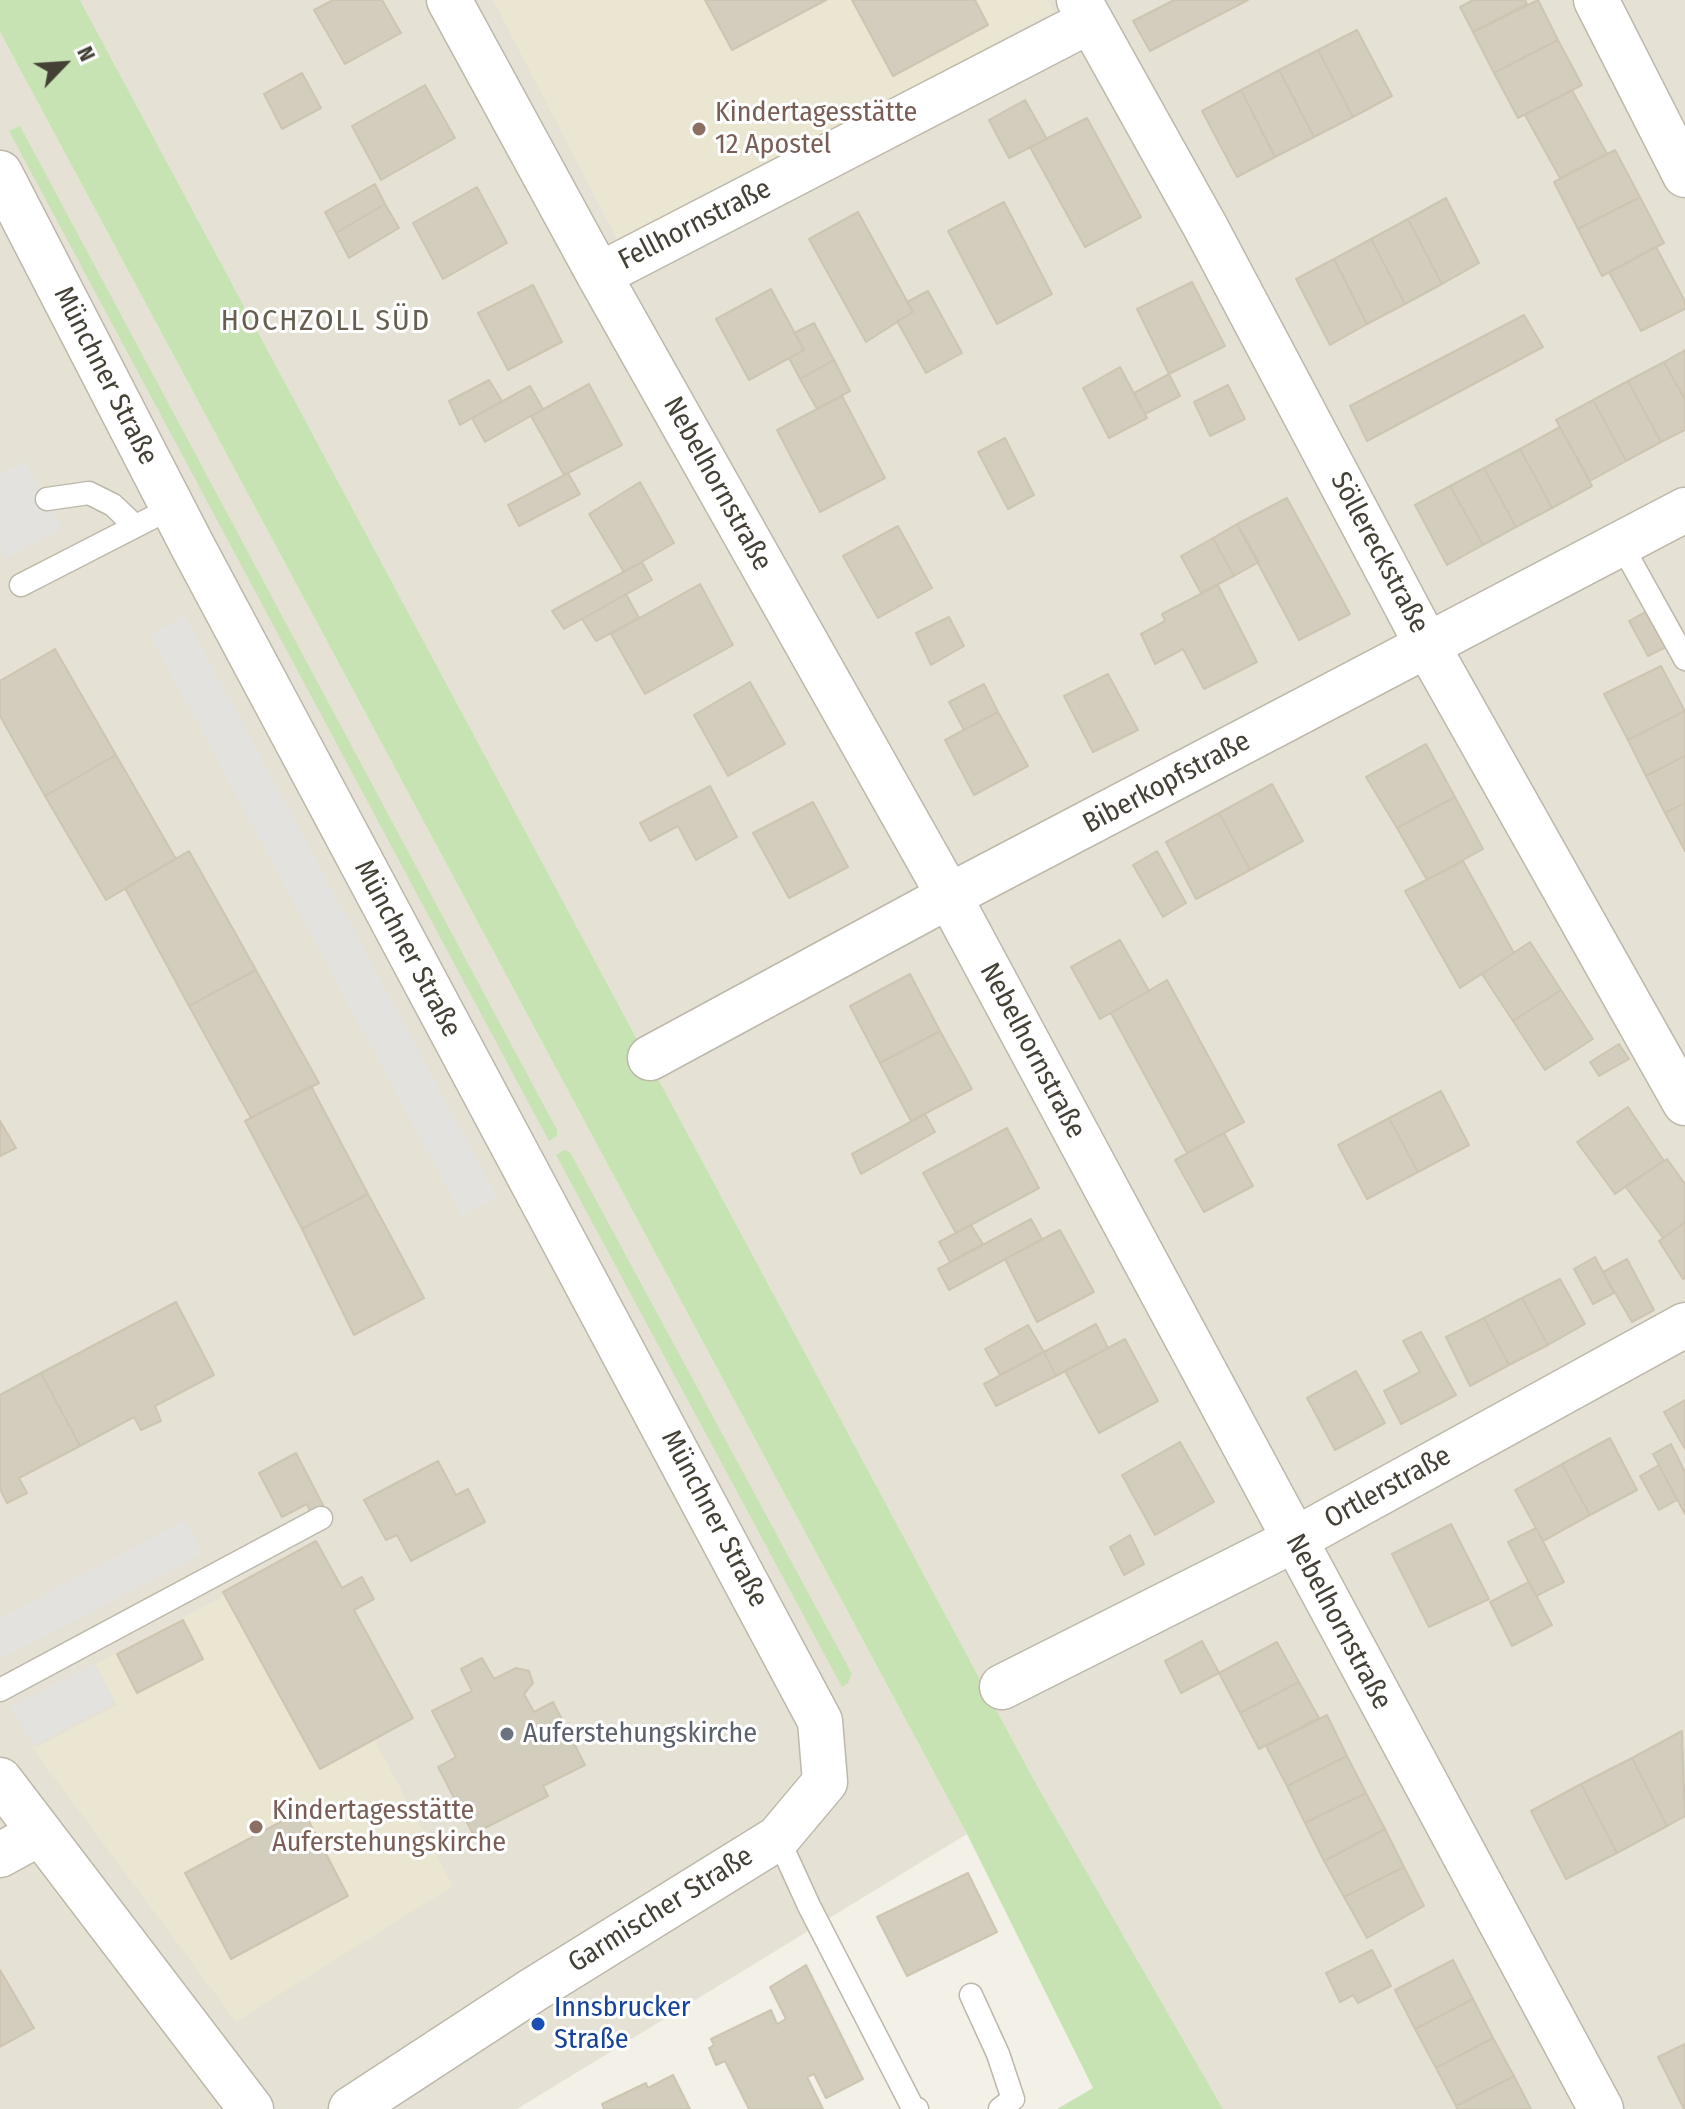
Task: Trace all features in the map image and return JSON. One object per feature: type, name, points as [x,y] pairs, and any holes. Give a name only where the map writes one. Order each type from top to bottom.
[{"type":"street","name":"Nebelhornstraße","points":[[449,0],[599,275],[949,896],[1601,2109]]},
{"type":"street","points":[[1596,0],[1685,175]]},
{"type":"street","name":"Fellhornstraße","points":[[599,275],[1084,10]]},
{"type":"street","name":"Söllereckstraße","points":[[1084,10],[1205,226],[1427,645],[1685,1103]]},
{"type":"street","name":"Münchner Straße","points":[[0,173],[154,516],[820,1721]]},
{"type":"street","name":"Biberkopfstraße","points":[[650,1058],[949,896],[1685,510]]},
{"type":"street","name":"Ortlerstraße","points":[[1002,1687],[1294,1540],[1685,1325]]},
{"type":"street","name":"Garmischer Straße","points":[[351,2109],[533,1990],[778,1838],[825,1782],[820,1721]]},
{"type":"street","points":[[0,1780],[251,2109]]},
{"type":"street","points":[[0,1855],[40,1833]]},
{"type":"lane","points":[[47,499],[89,493],[113,505],[154,516]]},
{"type":"lane","points":[[21,585],[154,516]]},
{"type":"lane","points":[[1621,544],[1685,659]]},
{"type":"lane","points":[[0,1690],[321,1518]]},
{"type":"lane","points":[[778,1838],[836,1960],[913,2108],[917,2109]]},
{"type":"lane","points":[[971,1995],[998,2054],[1013,2099],[1000,2109]]},
{"type":"shaded area","points":[[80,0],[1685,0],[1685,2109],[1223,2109],[1034,1780]]},
{"type":"shaded area","name":"Kindertagesstätte 12 Apostel","points":[[493,0],[1047,0],[1054,11],[621,247]]},
{"type":"shaded area","points":[[0,32],[967,1834],[517,2109],[0,2109]]},
{"type":"shaded area","points":[[25,461],[62,528],[6,558],[0,546],[0,474]]},
{"type":"shaded area","points":[[185,616],[497,1197],[462,1216],[150,635]]},
{"type":"shaded area","points":[[185,1521],[202,1554],[0,1659],[0,1618]]},
{"type":"shaded area","name":"Kindertagesstätte Auferstehungskirche","points":[[226,1595],[320,1768],[374,1739],[453,1886],[236,2022],[33,1749],[117,1705],[95,1664]]},
{"type":"shaded area","points":[[95,1664],[115,1702],[34,1745],[10,1707]]},
{"type":"green space","points":[[0,0],[80,0],[1034,1780],[1223,2109],[1057,2109],[1093,2088],[967,1834],[0,32]]},
{"type":"green space","points":[[20,126],[557,1130],[557,1136],[549,1141],[9,131]]},
{"type":"green space","points":[[564,1150],[570,1152],[852,1674],[842,1687],[556,1155]]},
{"type":"building","points":[[333,0],[382,0],[401,33],[345,64],[314,10]]},
{"type":"building","points":[[705,0],[826,0],[732,50]]},
{"type":"building","points":[[852,0],[975,0],[988,25],[893,76]]},
{"type":"building","points":[[1174,0],[1248,0],[1150,51],[1133,21]]},
{"type":"building","points":[[1473,0],[1525,0],[1527,4],[1473,32],[1460,7]]},
{"type":"building","points":[[1538,0],[1558,40],[1494,73],[1473,32]]},
{"type":"building","points":[[1357,30],[1392,96],[1353,117],[1318,50]]},
{"type":"building","points":[[1558,40],[1582,85],[1518,118],[1494,73]]},
{"type":"building","points":[[1318,50],[1353,117],[1314,137],[1279,70]]},
{"type":"building","points":[[1279,70],[1314,137],[1275,157],[1241,90]]},
{"type":"building","points":[[302,73],[321,108],[282,129],[264,94]]},
{"type":"building","points":[[425,85],[455,138],[381,180],[352,126]]},
{"type":"building","points":[[1241,90],[1275,157],[1237,177],[1202,111]]},
{"type":"building","points":[[1572,90],[1607,154],[1560,178],[1525,115]]},
{"type":"building","points":[[1025,100],[1047,139],[1009,158],[989,120]]},
{"type":"building","points":[[1087,118],[1141,217],[1085,247],[1030,147]]},
{"type":"building","points":[[1615,150],[1640,197],[1578,229],[1554,182]]},
{"type":"building","points":[[375,184],[385,204],[336,233],[325,212]]},
{"type":"building","points":[[477,187],[507,243],[443,279],[413,223]]},
{"type":"building","points":[[1640,197],[1664,243],[1602,276],[1578,229]]},
{"type":"building","points":[[1446,198],[1479,263],[1442,284],[1408,219]]},
{"type":"building","points":[[1004,202],[1052,294],[997,324],[948,231]]},
{"type":"building","points":[[385,204],[399,228],[349,258],[336,233]]},
{"type":"building","points":[[858,212],[913,312],[866,342],[809,239]]},
{"type":"building","points":[[1408,219],[1442,284],[1405,304],[1371,239]]},
{"type":"building","points":[[1371,239],[1405,304],[1367,324],[1334,259]]},
{"type":"building","points":[[1656,247],[1685,301],[1685,309],[1641,331],[1609,272]]},
{"type":"building","points":[[1334,259],[1367,324],[1330,345],[1296,279]]},
{"type":"building","points":[[1192,282],[1225,346],[1169,374],[1137,309]]},
{"type":"building","points":[[533,285],[562,342],[508,370],[478,313]]},
{"type":"building","points":[[771,289],[804,350],[749,380],[716,319]]},
{"type":"building","points":[[928,291],[962,353],[926,373],[897,321],[913,312],[907,302]]},
{"type":"building","points":[[1524,315],[1543,347],[1367,441],[1350,406]]},
{"type":"building","points":[[814,323],[834,360],[800,379],[789,358],[804,350],[794,333]]},
{"type":"building","points":[[1685,350],[1685,400],[1664,362]]},
{"type":"building","points":[[834,360],[850,391],[817,409],[800,379]]},
{"type":"building","points":[[1664,362],[1685,400],[1685,430],[1661,442],[1628,381]]},
{"type":"building","points":[[1120,367],[1147,418],[1109,438],[1083,388]]},
{"type":"building","points":[[1169,374],[1180,396],[1145,414],[1134,393]]},
{"type":"building","points":[[489,380],[502,401],[460,425],[449,401]]},
{"type":"building","points":[[1628,381],[1661,442],[1626,461],[1593,400]]},
{"type":"building","points":[[589,384],[622,445],[564,475],[531,416]]},
{"type":"building","points":[[1228,385],[1245,419],[1210,436],[1194,402]]},
{"type":"building","points":[[530,386],[543,409],[485,442],[472,418]]},
{"type":"building","points":[[842,396],[885,478],[820,512],[777,430]]},
{"type":"building","points":[[1593,400],[1626,461],[1590,481],[1556,420]]},
{"type":"building","points":[[1560,427],[1592,486],[1552,508],[1520,449]]},
{"type":"building","points":[[1005,438],[1034,495],[1008,509],[978,452]]},
{"type":"building","points":[[1520,449],[1552,508],[1516,527],[1484,468]]},
{"type":"building","points":[[1484,468],[1516,527],[1483,545],[1450,486]]},
{"type":"building","points":[[568,473],[580,494],[519,526],[508,505]]},
{"type":"building","points":[[640,482],[674,543],[624,572],[589,514]]},
{"type":"building","points":[[1450,486],[1483,545],[1447,565],[1415,505]]},
{"type":"building","points":[[1287,498],[1350,614],[1299,640],[1237,524]]},
{"type":"building","points":[[1237,524],[1259,562],[1234,576],[1213,538]]},
{"type":"building","points":[[898,526],[932,588],[878,618],[843,556]]},
{"type":"building","points":[[1213,538],[1234,576],[1201,593],[1181,556]]},
{"type":"building","points":[[642,562],[652,580],[564,629],[552,611]]},
{"type":"building","points":[[700,584],[733,645],[645,694],[611,634]]},
{"type":"building","points":[[1218,585],[1257,662],[1204,689],[1183,649],[1155,664],[1141,634],[1165,621],[1162,614]]},
{"type":"building","points":[[626,594],[639,618],[596,641],[582,619]]},
{"type":"building","points":[[1647,611],[1668,646],[1648,656],[1629,621]]},
{"type":"building","points":[[949,617],[964,646],[931,665],[916,633]]},
{"type":"building","points":[[55,649],[116,755],[45,796],[0,716],[0,681]]},
{"type":"building","points":[[1661,666],[1685,711],[1628,740],[1604,694]]},
{"type":"building","points":[[1108,674],[1138,730],[1093,752],[1064,696]]},
{"type":"building","points":[[750,682],[785,744],[728,776],[694,715]]},
{"type":"building","points":[[984,684],[998,712],[964,730],[949,702]]},
{"type":"building","points":[[1685,711],[1685,756],[1646,776],[1628,740]]},
{"type":"building","points":[[998,712],[1028,766],[974,795],[945,740]]},
{"type":"building","points":[[1426,744],[1455,797],[1397,828],[1366,777]]},
{"type":"building","points":[[116,755],[176,859],[106,900],[45,796]]},
{"type":"building","points":[[1685,756],[1685,803],[1665,813],[1646,776]]},
{"type":"building","points":[[1272,784],[1303,841],[1250,870],[1219,813]]},
{"type":"building","points":[[710,786],[737,837],[696,860],[678,826],[650,841],[640,823]]},
{"type":"building","points":[[1455,797],[1483,849],[1427,880],[1397,828]]},
{"type":"building","points":[[813,802],[848,867],[789,898],[753,833]]},
{"type":"building","points":[[1685,803],[1685,851],[1665,813]]},
{"type":"building","points":[[1219,813],[1250,870],[1196,899],[1166,842]]},
{"type":"building","points":[[189,851],[256,970],[189,1006],[125,888]]},
{"type":"building","points":[[1157,851],[1186,903],[1163,917],[1133,865]]},
{"type":"building","points":[[1463,861],[1514,953],[1460,988],[1405,891]]},
{"type":"building","points":[[1120,940],[1149,991],[1100,1019],[1071,967]]},
{"type":"building","points":[[1530,942],[1561,990],[1513,1021],[1482,974]]},
{"type":"building","points":[[256,970],[319,1083],[251,1118],[189,1006]]},
{"type":"building","points":[[910,974],[940,1031],[880,1063],[850,1006]]},
{"type":"building","points":[[1167,980],[1244,1122],[1187,1153],[1111,1013]]},
{"type":"building","points":[[1561,990],[1593,1039],[1545,1070],[1513,1021]]},
{"type":"building","points":[[940,1031],[972,1089],[911,1121],[880,1063]]},
{"type":"building","points":[[1619,1044],[1629,1059],[1599,1076],[1590,1062]]},
{"type":"building","points":[[311,1086],[368,1194],[302,1229],[245,1121]]},
{"type":"building","points":[[1441,1091],[1469,1145],[1418,1172],[1389,1118]]},
{"type":"building","points":[[1628,1107],[1664,1161],[1615,1194],[1577,1142]]},
{"type":"building","points":[[925,1114],[935,1132],[861,1174],[852,1154]]},
{"type":"building","points":[[1389,1118],[1418,1172],[1367,1199],[1338,1145]]},
{"type":"building","points":[[0,1121],[16,1148],[0,1156]]},
{"type":"building","points":[[1007,1128],[1039,1188],[956,1233],[923,1173]]},
{"type":"building","points":[[1224,1133],[1253,1186],[1204,1212],[1175,1160]]},
{"type":"building","points":[[1667,1159],[1685,1184],[1685,1222],[1663,1238],[1625,1186]]},
{"type":"building","points":[[368,1194],[424,1298],[354,1335],[302,1229]]},
{"type":"building","points":[[1031,1219],[1042,1239],[949,1290],[938,1269]]},
{"type":"building","points":[[1685,1222],[1685,1278],[1683,1279],[1659,1241]]},
{"type":"building","points":[[971,1225],[983,1244],[950,1262],[939,1242]]},
{"type":"building","points":[[1060,1230],[1094,1292],[1037,1322],[1005,1259]]},
{"type":"building","points":[[1595,1257],[1614,1293],[1593,1304],[1574,1269]]},
{"type":"building","points":[[1627,1259],[1654,1310],[1632,1322],[1603,1272]]},
{"type":"building","points":[[1560,1279],[1585,1324],[1548,1345],[1522,1298]]},
{"type":"building","points":[[1522,1298],[1548,1345],[1509,1365],[1484,1318]]},
{"type":"building","points":[[176,1302],[214,1375],[155,1406],[161,1421],[141,1430],[134,1417],[80,1446],[41,1373]]},
{"type":"building","points":[[1484,1318],[1509,1365],[1470,1386],[1446,1337]]},
{"type":"building","points":[[1096,1324],[1108,1348],[1056,1376],[1044,1352]]},
{"type":"building","points":[[1028,1325],[1044,1352],[1000,1375],[985,1349]]},
{"type":"building","points":[[1421,1332],[1456,1395],[1401,1424],[1384,1391],[1420,1372],[1403,1341]]},
{"type":"building","points":[[1125,1339],[1158,1401],[1099,1433],[1065,1371]]},
{"type":"building","points":[[1044,1352],[1056,1376],[996,1406],[984,1384]]},
{"type":"building","points":[[1356,1371],[1385,1423],[1335,1450],[1307,1398]]},
{"type":"building","points":[[41,1373],[80,1446],[19,1478],[27,1493],[7,1503],[0,1489],[0,1395]]},
{"type":"building","points":[[1685,1400],[1685,1449],[1664,1412]]},
{"type":"building","points":[[1610,1438],[1637,1490],[1590,1515],[1562,1464]]},
{"type":"building","points":[[1180,1442],[1214,1502],[1155,1535],[1122,1475]]},
{"type":"building","points":[[1671,1444],[1685,1472],[1685,1514],[1653,1454]]},
{"type":"building","points":[[296,1453],[325,1509],[312,1516],[307,1504],[282,1517],[259,1473]]},
{"type":"building","points":[[438,1461],[456,1495],[468,1489],[485,1522],[411,1561],[397,1535],[386,1540],[364,1500]]},
{"type":"building","points":[[1562,1464],[1590,1515],[1543,1541],[1515,1490]]},
{"type":"building","points":[[1659,1465],[1677,1500],[1659,1510],[1640,1476]]},
{"type":"building","points":[[1451,1524],[1489,1599],[1429,1627],[1392,1554]]},
{"type":"building","points":[[1536,1528],[1564,1582],[1536,1596],[1508,1542]]},
{"type":"building","points":[[1130,1535],[1144,1564],[1124,1575],[1110,1547]]},
{"type":"building","points":[[316,1541],[342,1588],[362,1577],[374,1599],[354,1610],[413,1718],[320,1769],[223,1592]]},
{"type":"building","points":[[1529,1582],[1552,1625],[1512,1646],[1490,1602]]},
{"type":"building","points":[[183,1620],[203,1659],[137,1693],[117,1654]]},
{"type":"building","points":[[1202,1641],[1219,1673],[1181,1693],[1165,1661]]},
{"type":"building","points":[[1277,1642],[1299,1682],[1240,1713],[1219,1673]]},
{"type":"building","name":"Auferstehungskirche","points":[[482,1658],[494,1679],[516,1668],[529,1671],[533,1683],[524,1694],[534,1712],[553,1702],[585,1765],[543,1786],[548,1796],[473,1834],[438,1767],[456,1757],[432,1711],[472,1691],[461,1669]]},
{"type":"building","points":[[1299,1682],[1319,1718],[1259,1749],[1240,1713]]},
{"type":"building","points":[[1327,1715],[1347,1756],[1287,1786],[1266,1746]]},
{"type":"building","points":[[1682,1731],[1685,1816],[1667,1826],[1632,1758]]},
{"type":"building","points":[[1347,1756],[1366,1793],[1305,1823],[1287,1786]]},
{"type":"building","points":[[1632,1758],[1667,1826],[1617,1853],[1581,1784]]},
{"type":"building","points":[[1581,1784],[1617,1853],[1566,1879],[1531,1811]]},
{"type":"building","points":[[1366,1793],[1385,1829],[1324,1861],[1305,1823]]},
{"type":"building","points":[[303,1810],[348,1896],[231,1959],[185,1873]]},
{"type":"building","points":[[1385,1829],[1404,1867],[1344,1897],[1324,1861]]},
{"type":"building","points":[[1404,1867],[1424,1906],[1367,1938],[1344,1897]]},
{"type":"building","points":[[968,1873],[997,1932],[907,1976],[877,1917]]},
{"type":"building","points":[[1372,1950],[1391,1986],[1358,2003],[1353,1995],[1340,2002],[1326,1973]]},
{"type":"building","points":[[1453,1960],[1473,1999],[1415,2029],[1395,1990]]},
{"type":"building","points":[[806,1965],[863,2079],[826,2098],[814,2074],[807,2077],[823,2109],[749,2109],[725,2061],[716,2065],[709,2048],[714,2045],[711,2039],[771,2010],[777,2024],[786,2019],[770,1987]]},
{"type":"building","points":[[0,1970],[34,2028],[0,2047]]},
{"type":"building","points":[[1473,1999],[1493,2038],[1436,2068],[1415,2029]]},
{"type":"building","points":[[1493,2038],[1514,2076],[1456,2106],[1436,2068]]},
{"type":"building","points":[[1685,2044],[1685,2109],[1684,2109],[1658,2057]]},
{"type":"building","points":[[673,2075],[690,2109],[604,2109],[602,2104],[646,2083],[648,2088]]},
{"type":"building","points":[[1514,2076],[1531,2109],[1457,2109],[1456,2106]]},
{"type":"place","name":"Kindertagesstätte 12 Apostel","points":[[699,129]]},
{"type":"place","name":"Auferstehungskirche","points":[[507,1734]]},
{"type":"place","name":"Kindertagesstätte Auferstehungskirche","points":[[256,1827]]},
{"type":"place","name":"Innsbrucker Straße","points":[[538,2024]]},
{"type":"district","name":"HOCHZOLL SÜD","points":[[326,322]]}]
